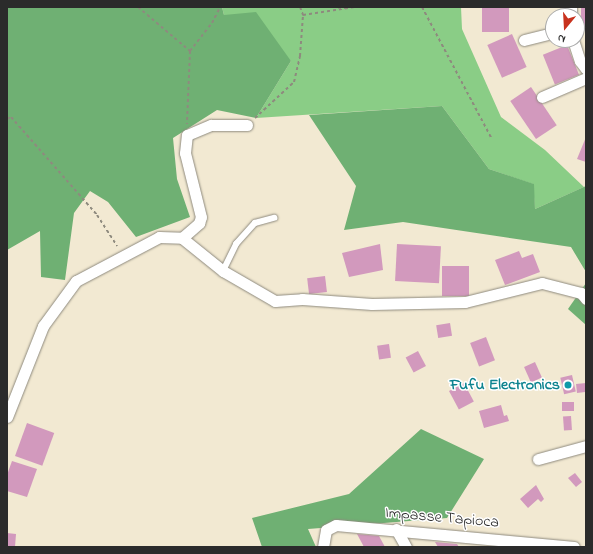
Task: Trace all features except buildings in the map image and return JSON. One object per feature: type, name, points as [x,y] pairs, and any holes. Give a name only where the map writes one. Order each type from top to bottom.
[{"type":"street","points":[[524,40],[545,35]]},
{"type":"street","points":[[576,48],[580,61],[586,69]]},
{"type":"street","points":[[542,97],[586,78]]},
{"type":"street","points":[[182,238],[199,223],[201,217],[185,153],[186,135],[211,125],[247,125]]},
{"type":"street","points":[[7,416],[43,326],[76,281],[158,237],[182,238],[223,271],[275,301],[302,299],[379,304],[465,302],[542,283],[581,293],[586,299]]},
{"type":"street","points":[[538,460],[586,446]]},
{"type":"street","name":"Impasse Tapioca","points":[[322,547],[324,533],[333,525],[478,536],[574,547]]},
{"type":"street","points":[[396,529],[406,547]]},
{"type":"street","points":[[478,536],[484,547]]},
{"type":"lane","points":[[223,271],[236,244],[255,223],[274,218]]},
{"type":"path","points":[[138,7],[190,51]]},
{"type":"path","points":[[186,135],[190,51],[212,23],[220,7]]},
{"type":"path","points":[[247,125],[294,82],[300,56],[303,15],[300,7]]},
{"type":"path","points":[[303,15],[354,7]]},
{"type":"path","points":[[422,7],[492,140]]},
{"type":"path","points":[[7,119],[11,117],[97,216],[123,256]]},
{"type":"green space","points":[[7,7],[222,7],[224,15],[256,12],[291,61],[256,118],[217,110],[173,138],[177,179],[190,217],[136,237],[108,202],[90,191],[74,213],[65,280],[41,277],[40,231],[7,250]]},
{"type":"green space","points":[[222,7],[461,7],[462,29],[501,117],[545,150],[584,187],[535,209],[533,184],[489,169],[442,106],[256,118],[291,61],[224,15]]},
{"type":"green space","points":[[442,106],[489,169],[534,184],[535,209],[586,186],[586,272],[571,247],[403,222],[344,230],[356,186],[309,115]]},
{"type":"green space","points":[[586,283],[586,325],[568,309]]},
{"type":"green space","points":[[421,429],[484,459],[447,518],[308,529],[316,547],[262,547],[252,518],[349,494]]},
{"type":"place","name":"Fufu Electronics","points":[[568,385]]}]
